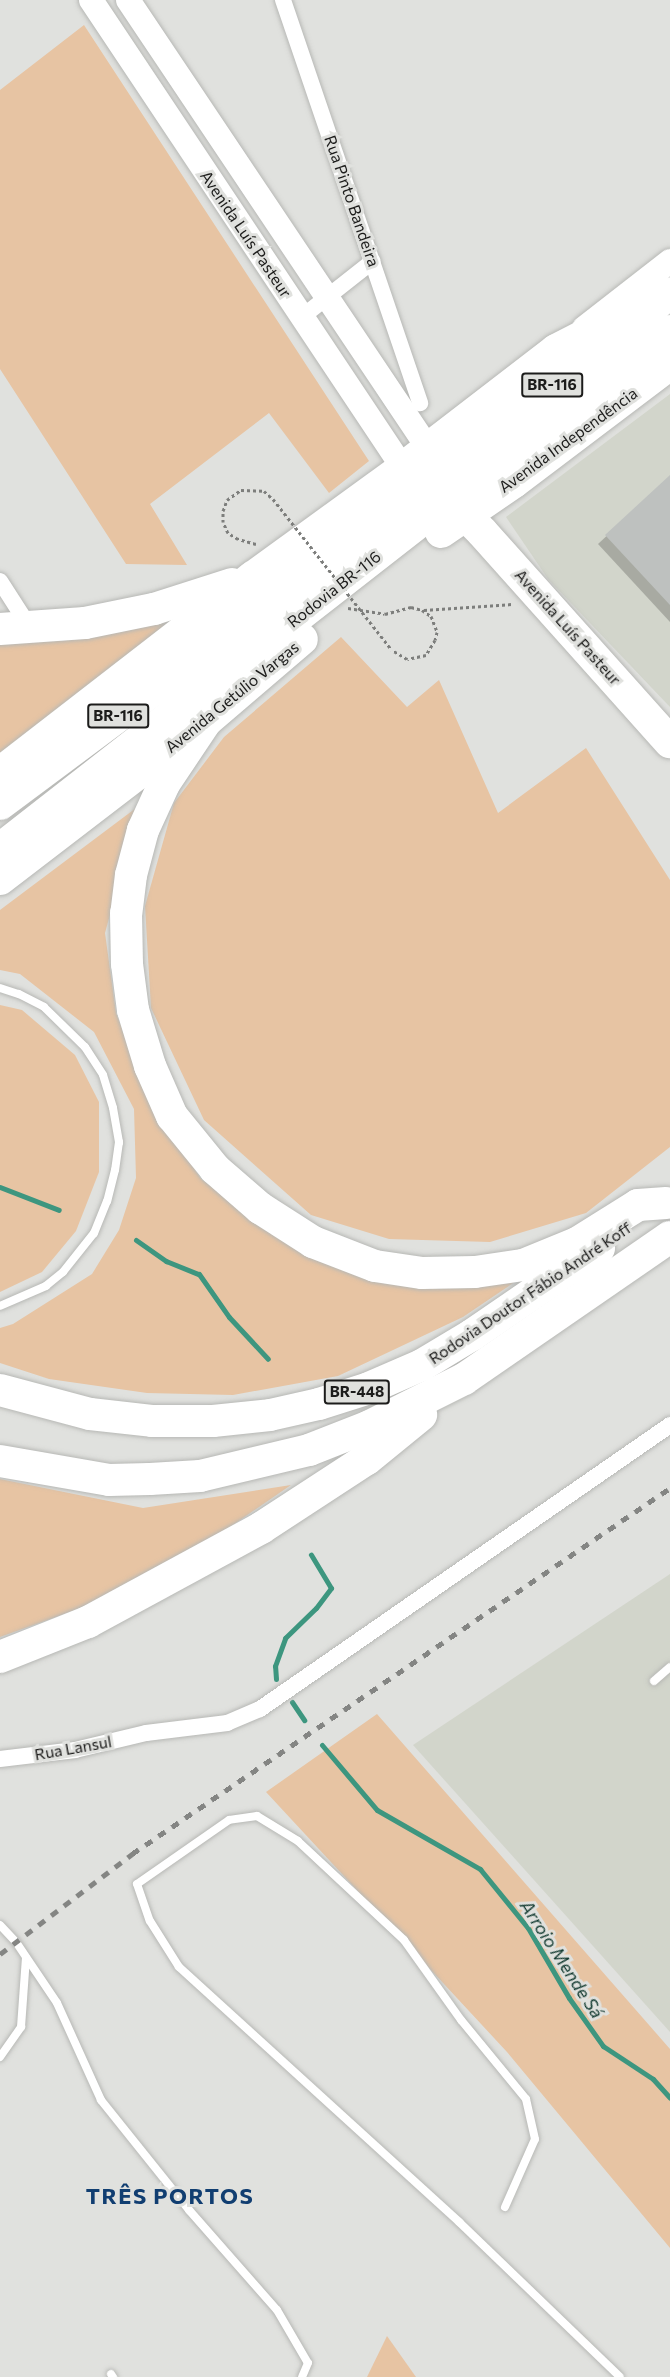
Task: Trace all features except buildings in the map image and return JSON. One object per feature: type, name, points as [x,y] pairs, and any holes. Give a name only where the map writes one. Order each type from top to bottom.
[{"type":"highway","name":"BR-116","points":[[556,350],[670,293]]},
{"type":"highway","name":"Rodovia BR-116","points":[[0,804],[358,537],[670,293]]},
{"type":"highway","name":"Rodovia BR-116","points":[[0,849],[414,526],[670,331]]},
{"type":"highway","points":[[0,773],[253,577],[403,468],[556,350]]},
{"type":"highway","name":"Avenida Independência","points":[[464,514],[514,482],[669,365]]},
{"type":"highway","name":"Avenida Luís Pasteur","points":[[464,514],[549,605],[670,742]]},
{"type":"highway","name":"Avenida Getúlio Vargas","points":[[0,879],[206,721],[340,606],[464,514]]},
{"type":"highway","points":[[15,628],[85,623],[154,609],[253,577]]},
{"type":"highway","points":[[206,721],[164,784],[143,830],[131,875],[126,913],[127,964],[133,1010],[150,1066],[172,1116],[215,1169],[260,1208],[313,1242],[375,1266],[422,1273],[475,1272],[523,1265],[577,1243],[638,1205],[668,1201]]},
{"type":"highway","name":"Rodovia Doutor Fábio André Koff","points":[[0,1390],[90,1414],[152,1421],[213,1421],[259,1416],[319,1404],[369,1388],[422,1365],[472,1335],[668,1201]]},
{"type":"highway","name":"Rodovia Doutor Fábio André Koff","points":[[0,1461],[109,1480],[200,1476],[309,1450],[370,1426],[464,1379],[670,1237]]},
{"type":"highway","name":"BR-448","points":[[0,1658],[88,1622],[261,1528],[367,1459],[464,1379]]},
{"type":"main road","name":"Avenida Luís Pasteur","points":[[128,0],[326,299],[428,448]]},
{"type":"main road","name":"Avenida Luís Pasteur","points":[[94,1],[403,468]]},
{"type":"main road","points":[[556,350],[670,261]]},
{"type":"street","name":"Rua Pinto Bandeira","points":[[283,0],[420,403]]},
{"type":"street","points":[[302,318],[373,261]]},
{"type":"street","points":[[0,581],[15,628]]},
{"type":"street","name":"Rua Lansul","points":[[0,1759],[75,1750],[146,1733],[227,1723],[260,1709],[670,1425]]},
{"type":"lane","points":[[0,988],[19,994],[44,1007],[85,1047],[103,1075],[113,1108],[119,1142],[116,1170],[107,1201],[89,1240],[63,1272],[46,1286],[0,1306]]},
{"type":"lane","points":[[654,1681],[670,1667]]},
{"type":"lane","points":[[505,2206],[535,2139],[526,2099],[461,2020],[404,1940],[298,1841],[257,1816],[229,1820],[137,1884],[150,1921],[179,1967],[459,2222],[620,2377]]},
{"type":"lane","points":[[0,1925],[57,2003],[101,2100],[189,2210],[277,2310],[308,2362],[302,2377]]},
{"type":"lane","points":[[0,2057],[21,2027],[26,1958]]},
{"type":"path","points":[[285,554],[238,540],[228,533],[223,522],[223,511],[227,500],[241,489],[264,491],[273,499],[392,650],[408,658],[426,655],[435,640],[435,624],[422,610]]},
{"type":"path","points":[[340,606],[385,614],[411,607],[422,610],[516,604],[549,605]]},
{"type":"shaded area","points":[[84,25],[369,461],[329,493],[269,413],[150,504],[187,565],[126,564],[0,369],[0,90]]},
{"type":"shaded area","points":[[670,394],[670,707],[548,579],[506,517]]},
{"type":"shaded area","points":[[177,619],[0,753],[0,642],[61,641]]},
{"type":"shaded area","points":[[341,637],[407,707],[439,680],[498,813],[586,748],[670,880],[670,1147],[586,1213],[490,1242],[389,1239],[311,1215],[204,1120],[151,1008],[145,906],[174,803],[224,737]]},
{"type":"shaded area","points":[[140,805],[105,933],[116,1013],[150,1102],[201,1179],[290,1244],[522,1277],[463,1317],[338,1376],[233,1395],[147,1393],[49,1379],[0,1363],[0,1328],[13,1324],[92,1274],[119,1230],[136,1178],[134,1109],[94,1032],[20,974],[0,970],[0,910]]},
{"type":"shaded area","points":[[0,1005],[22,1010],[75,1055],[99,1102],[99,1172],[76,1231],[42,1272],[0,1292]]},
{"type":"shaded area","points":[[0,1479],[143,1508],[291,1485],[227,1529],[81,1608],[0,1637]]},
{"type":"shaded area","points":[[670,1574],[670,2032],[413,1745]]},
{"type":"shaded area","points":[[377,1714],[670,2049],[670,2248],[507,2052],[266,1792]]},
{"type":"shaded area","points":[[387,2336],[416,2377],[367,2377]]},
{"type":"waterway","name":"Arroio Mende Sá","points":[[0,1187],[59,1210]]},
{"type":"waterway","name":"Arroio Mende Sá","points":[[136,1240],[166,1261],[199,1274],[229,1317],[268,1359]]},
{"type":"waterway","name":"Arroio Mende Sá","points":[[276,1679],[275,1666],[285,1638],[316,1608],[331,1588],[311,1555]]},
{"type":"waterway","name":"Arroio Mende Sá","points":[[292,1702],[304,1720]]},
{"type":"waterway","name":"Arroio Mende Sá","points":[[322,1745],[377,1810],[480,1869],[528,1928],[569,1998],[603,2046],[653,2079],[670,2098]]},
{"type":"railway","points":[[0,1954],[132,1854],[670,1488]]},
{"type":"district","name":"TRÊS PORTOS","points":[[170,2196]]}]
